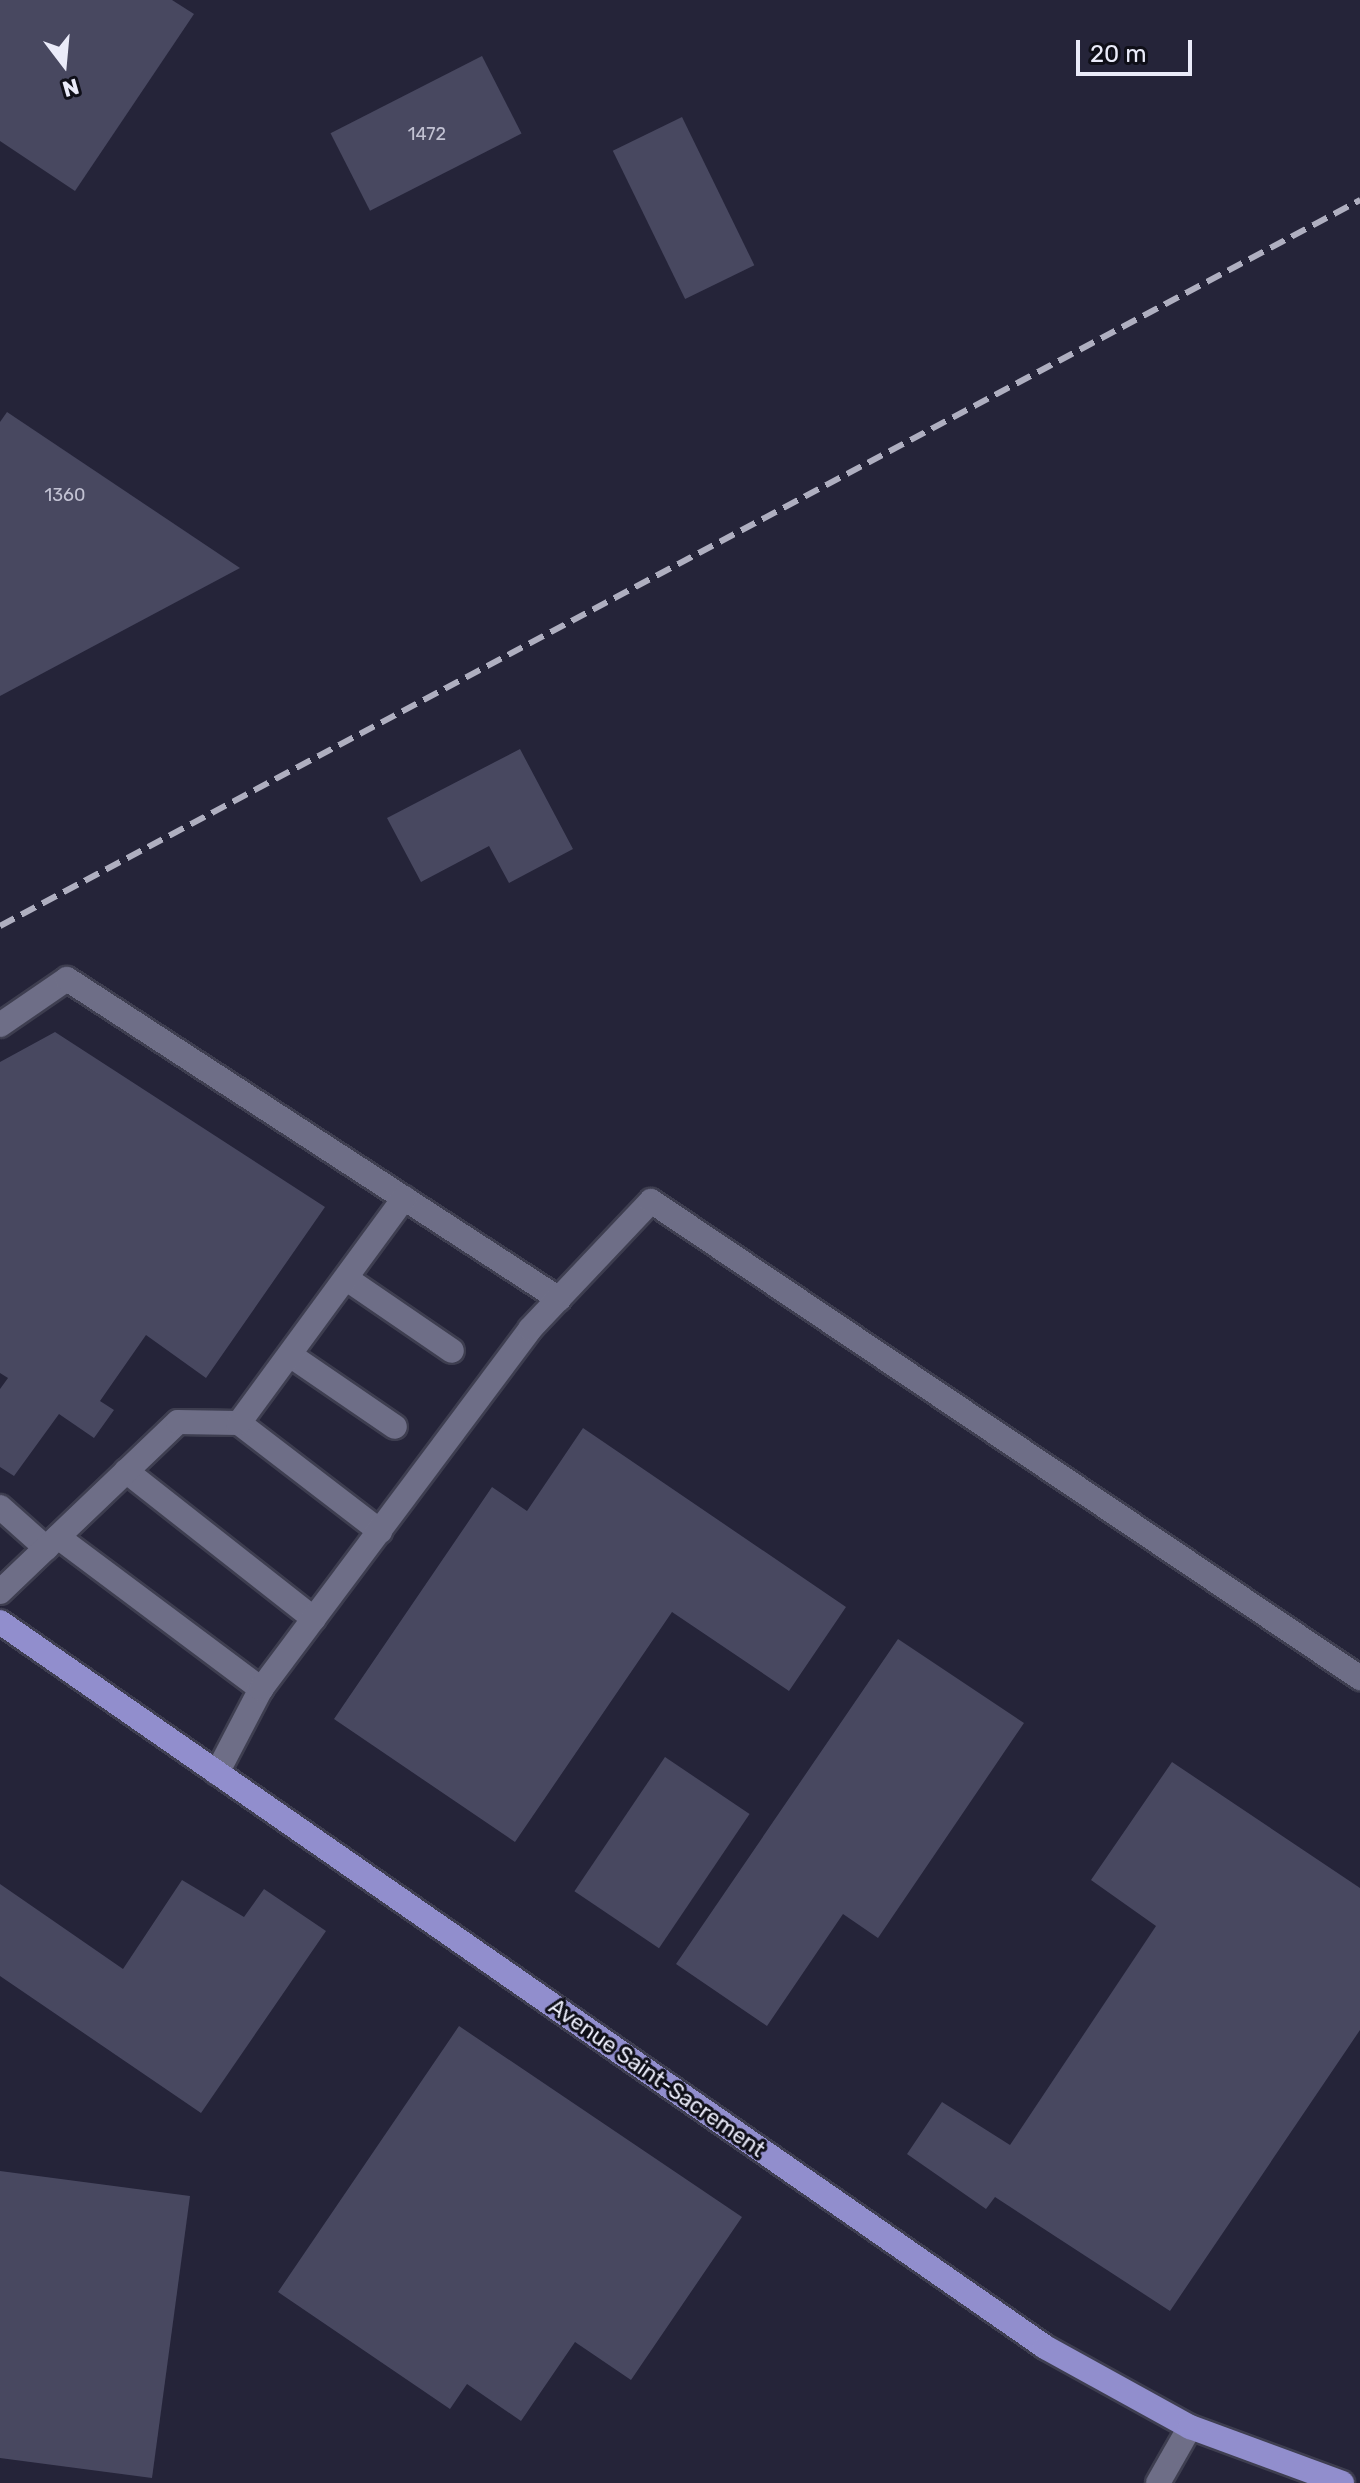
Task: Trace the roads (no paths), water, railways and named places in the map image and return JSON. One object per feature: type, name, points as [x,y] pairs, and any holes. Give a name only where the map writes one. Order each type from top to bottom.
[{"type":"main road","name":"Avenue Saint-Sacrement","points":[[0,1622],[1045,2347],[1190,2427],[1342,2483]]},
{"type":"street","points":[[0,1025],[67,979],[559,1299]]},
{"type":"street","points":[[239,1423],[404,1198]]},
{"type":"street","points":[[217,1773],[261,1689],[380,1531],[559,1299],[651,1201],[1360,1678]]},
{"type":"street","points":[[347,1279],[452,1351]]},
{"type":"street","points":[[290,1355],[395,1427]]},
{"type":"street","points":[[0,1592],[178,1422],[239,1423],[380,1531]]},
{"type":"street","points":[[126,1471],[314,1619]]},
{"type":"street","points":[[0,1507],[261,1689]]},
{"type":"street","points":[[1158,2483],[1190,2427]]},
{"type":"railway","points":[[0,926],[1360,200]]}]
